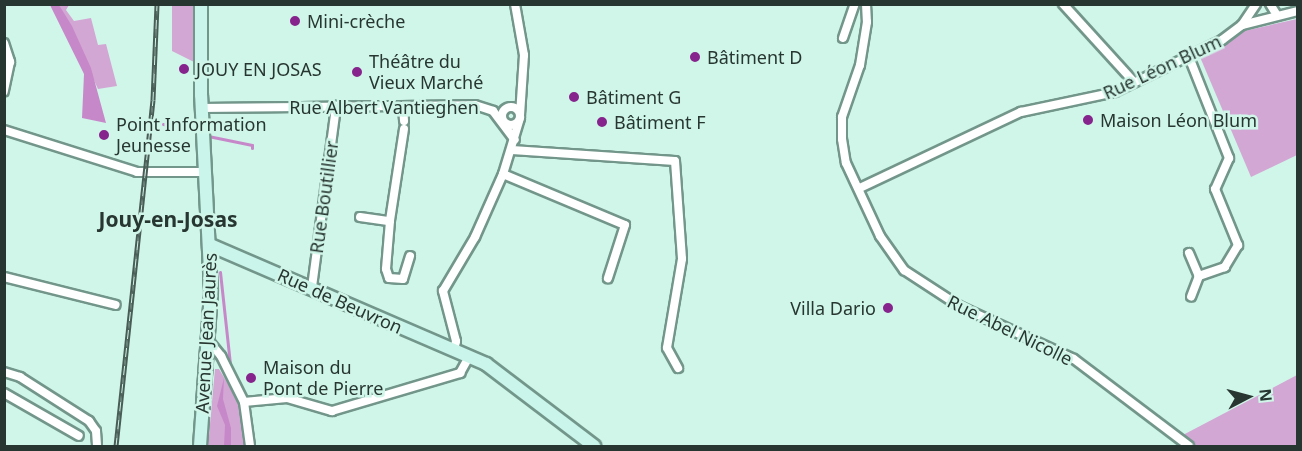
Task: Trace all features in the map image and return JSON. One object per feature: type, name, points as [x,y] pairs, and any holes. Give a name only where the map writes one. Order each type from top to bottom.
[{"type":"main road","name":"Avenue Jean Jaurès","points":[[200,447],[208,340],[210,245],[201,108],[201,4]]},
{"type":"main road","name":"Rue de Beuvron","points":[[210,245],[312,287],[496,369],[594,447]]},
{"type":"street","points":[[454,350],[456,341],[442,291],[475,237],[512,150],[520,117],[525,63],[515,4]]},
{"type":"street","points":[[843,38],[855,4]]},
{"type":"street","name":"Rue Abel Nicolle","points":[[866,4],[867,22],[860,65],[842,117],[846,164],[860,188],[880,236],[904,270],[926,287],[1074,359],[1190,447]]},
{"type":"street","points":[[1063,4],[1133,81]]},
{"type":"street","points":[[1242,25],[1256,4]]},
{"type":"street","points":[[1270,4],[1277,15]]},
{"type":"street","name":"Rue Léon Blum","points":[[860,188],[1021,112],[1039,106],[1098,98],[1189,57],[1242,25],[1298,11]]},
{"type":"street","points":[[4,43],[10,62],[4,92]]},
{"type":"street","points":[[1189,57],[1229,158],[1215,189],[1238,245],[1225,267],[1199,276]]},
{"type":"street","name":"Rue Albert Vantieghen","points":[[201,108],[475,105],[494,111],[515,140]]},
{"type":"street","points":[[475,105],[511,107],[520,117]]},
{"type":"street","name":"Rue Boutillier","points":[[312,287],[336,106]]},
{"type":"street","points":[[403,106],[404,125],[390,221],[386,269],[389,278],[404,279],[410,256]]},
{"type":"street","points":[[507,129],[503,118],[504,111],[511,107]]},
{"type":"street","points":[[503,118],[512,124],[520,117]]},
{"type":"street","points":[[4,130],[36,144],[137,172],[206,172]]},
{"type":"street","points":[[512,150],[675,161],[682,259],[667,348],[678,368]]},
{"type":"street","points":[[503,174],[626,225],[608,278]]},
{"type":"street","points":[[360,217],[390,221]]},
{"type":"street","points":[[1189,253],[1199,276],[1191,297]]},
{"type":"street","points":[[4,277],[116,305]]},
{"type":"street","points":[[208,340],[221,356],[244,402],[250,447]]},
{"type":"street","points":[[244,402],[287,398],[332,411],[459,372],[469,357]]},
{"type":"street","points":[[4,372],[20,377],[89,421],[96,431],[97,447]]},
{"type":"street","points":[[4,393],[79,436]]},
{"type":"shaded area","points":[[50,5],[59,5],[72,26],[91,68],[106,123],[82,118],[84,74]]},
{"type":"shaded area","points":[[59,5],[69,5],[66,10],[74,21],[91,18],[98,45],[106,44],[117,86],[98,89]]},
{"type":"shaded area","points":[[172,5],[195,5],[194,62],[172,51]]},
{"type":"shaded area","points":[[1297,19],[1297,155],[1251,177],[1200,57],[1244,31]]},
{"type":"shaded area","points":[[215,369],[219,369],[240,404],[248,446],[208,446]]},
{"type":"shaded area","points":[[1297,375],[1297,446],[1194,446],[1181,436]]},
{"type":"shaded area","points":[[224,378],[223,399],[231,428],[231,446],[224,446],[225,425],[217,406]]},
{"type":"waterway","points":[[163,124],[194,130]]},
{"type":"waterway","points":[[208,136],[252,145],[252,148]]},
{"type":"waterway","points":[[220,272],[230,364]]},
{"type":"railway","points":[[116,446],[153,100],[157,4]]},
{"type":"place","name":"Mini-crèche","points":[[295,21]]},
{"type":"place","name":"Bâtiment D","points":[[695,57]]},
{"type":"place","name":"JOUY EN JOSAS","points":[[184,69]]},
{"type":"place","name":"Théâtre du Vieux Marché","points":[[357,72]]},
{"type":"place","name":"Bâtiment G","points":[[574,97]]},
{"type":"place","name":"Maison Léon Blum","points":[[1088,120]]},
{"type":"place","name":"Bâtiment F","points":[[602,122]]},
{"type":"place","name":"Point Information Jeunesse","points":[[104,135]]},
{"type":"place","name":"Villa Dario","points":[[888,308]]},
{"type":"place","name":"Maison du Pont de Pierre","points":[[251,378]]},
{"type":"district","name":"Jouy-en-Josas","points":[[168,219]]}]
